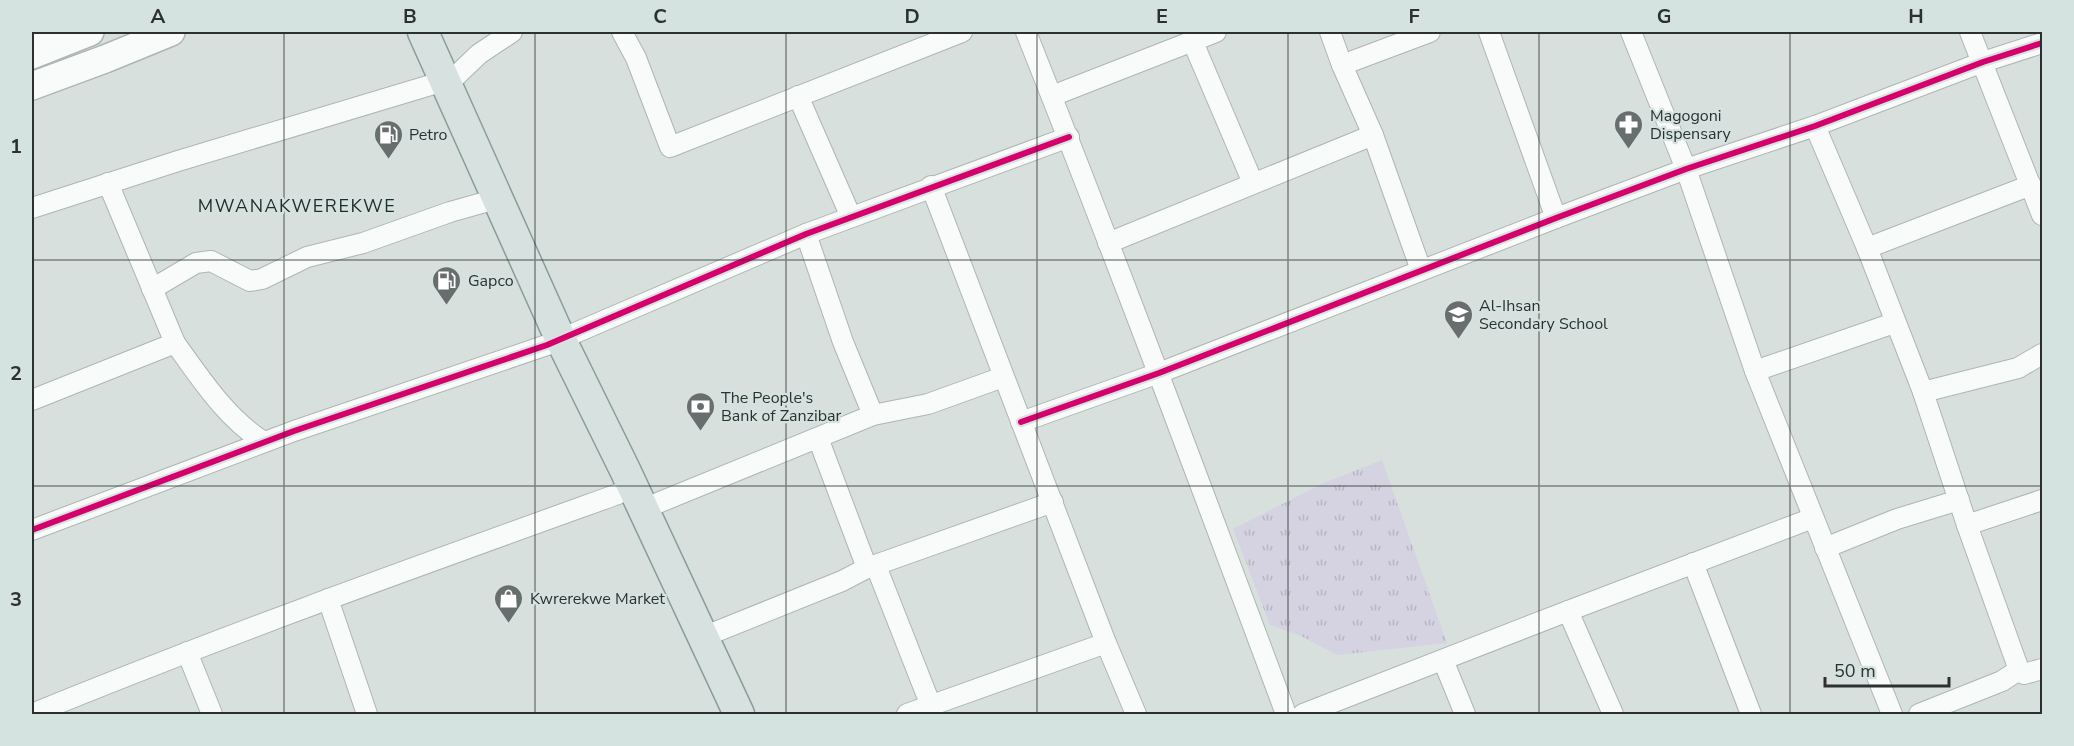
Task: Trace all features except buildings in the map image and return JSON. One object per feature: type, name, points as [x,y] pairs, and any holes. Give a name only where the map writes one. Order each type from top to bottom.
[{"type":"main road","points":[[32,33],[36,32]]},
{"type":"main road","points":[[32,55],[90,32]]},
{"type":"main road","points":[[32,86],[171,32]]},
{"type":"main road","points":[[404,32],[419,63],[436,83]]},
{"type":"main road","points":[[423,32],[436,83],[553,341],[630,502],[719,714]]},
{"type":"main road","points":[[630,502],[703,637],[739,714]]},
{"type":"street","points":[[32,208],[456,76],[479,54],[512,32]]},
{"type":"street","points":[[622,32],[636,58],[670,147],[962,32]]},
{"type":"street","points":[[1026,32],[1160,373],[1286,714]]},
{"type":"street","points":[[1052,96],[1216,32]]},
{"type":"street","points":[[1330,32],[1373,135],[1421,270]]},
{"type":"street","points":[[1342,65],[1430,32]]},
{"type":"street","points":[[1490,32],[1556,218]]},
{"type":"street","points":[[1631,32],[1686,170],[1755,371],[1892,714]]},
{"type":"street","points":[[1970,32],[2043,215]]},
{"type":"street","points":[[1192,40],[1253,183]]},
{"type":"street","points":[[1021,422],[1160,373],[1556,218],[1815,126],[1983,62],[2043,43]]},
{"type":"street","points":[[798,96],[851,217]]},
{"type":"street","points":[[1815,126],[1867,248],[1894,323],[1923,392],[1967,525],[2019,670],[2024,674],[2043,669]]},
{"type":"street","points":[[1108,243],[1373,135]]},
{"type":"street","points":[[32,530],[264,442],[553,341],[806,234],[1069,137]]},
{"type":"street","points":[[108,183],[175,343],[210,392],[245,430],[264,442]]},
{"type":"street","points":[[1867,248],[2031,185]]},
{"type":"street","points":[[931,186],[1106,643],[1136,714]]},
{"type":"street","points":[[152,289],[196,263],[211,261],[250,280],[262,279],[307,257],[363,243],[450,212],[489,202]]},
{"type":"street","points":[[806,234],[843,342],[873,416]]},
{"type":"street","points":[[1755,371],[1894,323]]},
{"type":"street","points":[[32,400],[175,343]]},
{"type":"street","points":[[1923,392],[2018,368],[2043,354]]},
{"type":"street","points":[[32,714],[57,710],[187,652],[328,599],[630,502],[818,438],[873,416],[928,404],[1003,377]]},
{"type":"street","points":[[818,438],[931,706]]},
{"type":"street","points":[[1967,525],[2043,500]]},
{"type":"street","points":[[1824,548],[1897,519],[1959,501]]},
{"type":"street","points":[[703,637],[871,567],[1053,502]]},
{"type":"street","points":[[1303,714],[1329,710],[1443,660],[1813,518]]},
{"type":"street","points":[[1693,563],[1752,714]]},
{"type":"street","points":[[328,599],[367,714]]},
{"type":"street","points":[[1568,611],[1612,714]]},
{"type":"street","points":[[907,714],[1106,643]]},
{"type":"street","points":[[187,652],[212,714]]},
{"type":"street","points":[[1443,660],[1465,714]]},
{"type":"street","points":[[1919,714],[1954,708],[2019,670]]},
{"type":"green space","points":[[1382,460],[1447,643],[1337,655],[1301,636],[1270,625],[1233,529],[1324,483]]},
{"type":"cycle path","points":[[1021,422],[1159,373],[1686,169],[1815,126],[1983,62],[2042,43]]},
{"type":"cycle path","points":[[32,530],[294,431],[547,345],[806,234],[1069,137]]},
{"type":"place","name":"Magogoni Dispensary","points":[[1629,150]]},
{"type":"place","name":"Petro","points":[[388,160]]},
{"type":"place","name":"Gapco","points":[[447,306]]},
{"type":"place","name":"Al-Ihsan Secondary School","points":[[1458,340]]},
{"type":"place","name":"The People's Bank of Zanzibar","points":[[700,432]]},
{"type":"place","name":"Kwrerekwe Market","points":[[509,624]]},
{"type":"district","name":"MWANAKWEREKWE","points":[[297,206]]}]
